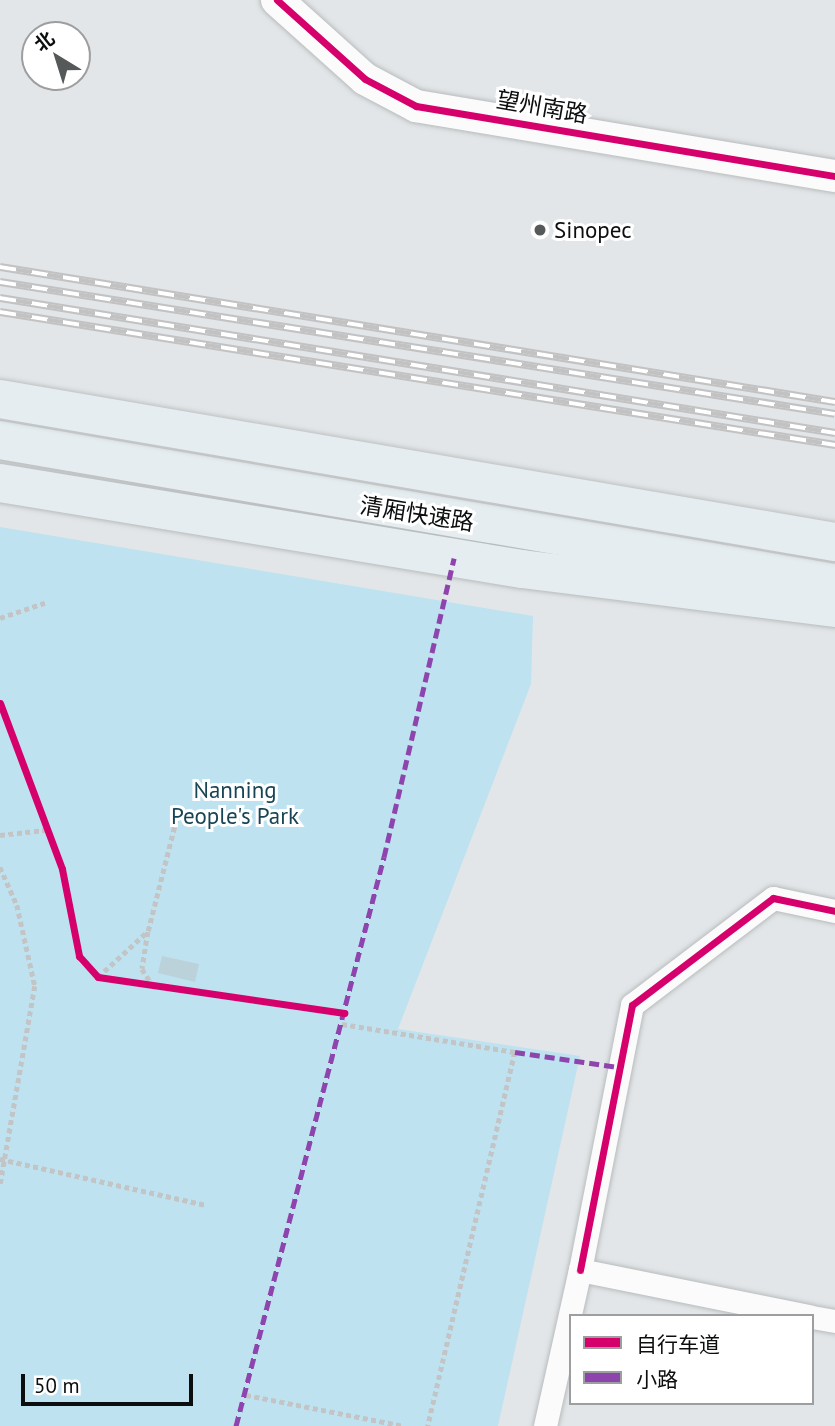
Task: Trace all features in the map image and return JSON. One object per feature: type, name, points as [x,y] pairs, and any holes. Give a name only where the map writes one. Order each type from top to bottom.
[{"type":"highway","name":"清厢快速路","points":[[0,399],[835,542]]},
{"type":"highway","name":"清厢快速路","points":[[0,440],[835,583]]},
{"type":"highway","points":[[0,483],[522,569],[835,608]]},
{"type":"street","name":"望州南路","points":[[276,0],[365,79],[416,106],[835,176]]},
{"type":"street","points":[[570,1314],[632,1005],[773,898],[835,911]]},
{"type":"street","points":[[580,1270],[800,1314]]},
{"type":"street","points":[[814,1317],[835,1321]]},
{"type":"street","points":[[545,1426],[569,1319]]},
{"type":"path","points":[[0,618],[47,602]]},
{"type":"path","points":[[153,986],[142,969],[148,931],[177,816]]},
{"type":"path","points":[[41,817],[49,840]]},
{"type":"path","points":[[0,835],[45,830]]},
{"type":"path","points":[[0,867],[17,905],[36,986],[8,1160],[0,1186]]},
{"type":"path","points":[[98,978],[148,931]]},
{"type":"path","points":[[92,970],[98,978],[112,979]]},
{"type":"path","points":[[140,984],[167,988]]},
{"type":"path","points":[[342,1024],[515,1052],[428,1426]]},
{"type":"path","points":[[0,1158],[205,1205]]},
{"type":"path","points":[[246,1395],[404,1426]]},
{"type":"green space","name":"Nanning People's Park","points":[[0,527],[533,616],[531,684],[398,1029],[580,1056],[498,1426],[0,1426]]},
{"type":"building","points":[[162,956],[199,964],[195,982],[158,973]]},
{"type":"railway","points":[[0,267],[835,402]]},
{"type":"railway","points":[[0,282],[835,414]]},
{"type":"railway","points":[[0,298],[835,433]]},
{"type":"railway","points":[[0,312],[835,445]]},
{"type":"marked path","points":[[236,1426],[384,857],[454,558]]},
{"type":"marked path","points":[[515,1052],[618,1067]]},
{"type":"cycle path","points":[[277,0],[365,79],[416,106],[835,176]]},
{"type":"cycle path","points":[[0,703],[62,869],[79,956],[98,977],[344,1013]]},
{"type":"cycle path","points":[[580,1270],[632,1005],[773,898],[835,911]]},
{"type":"place","name":"Sinopec","points":[[540,230]]}]
